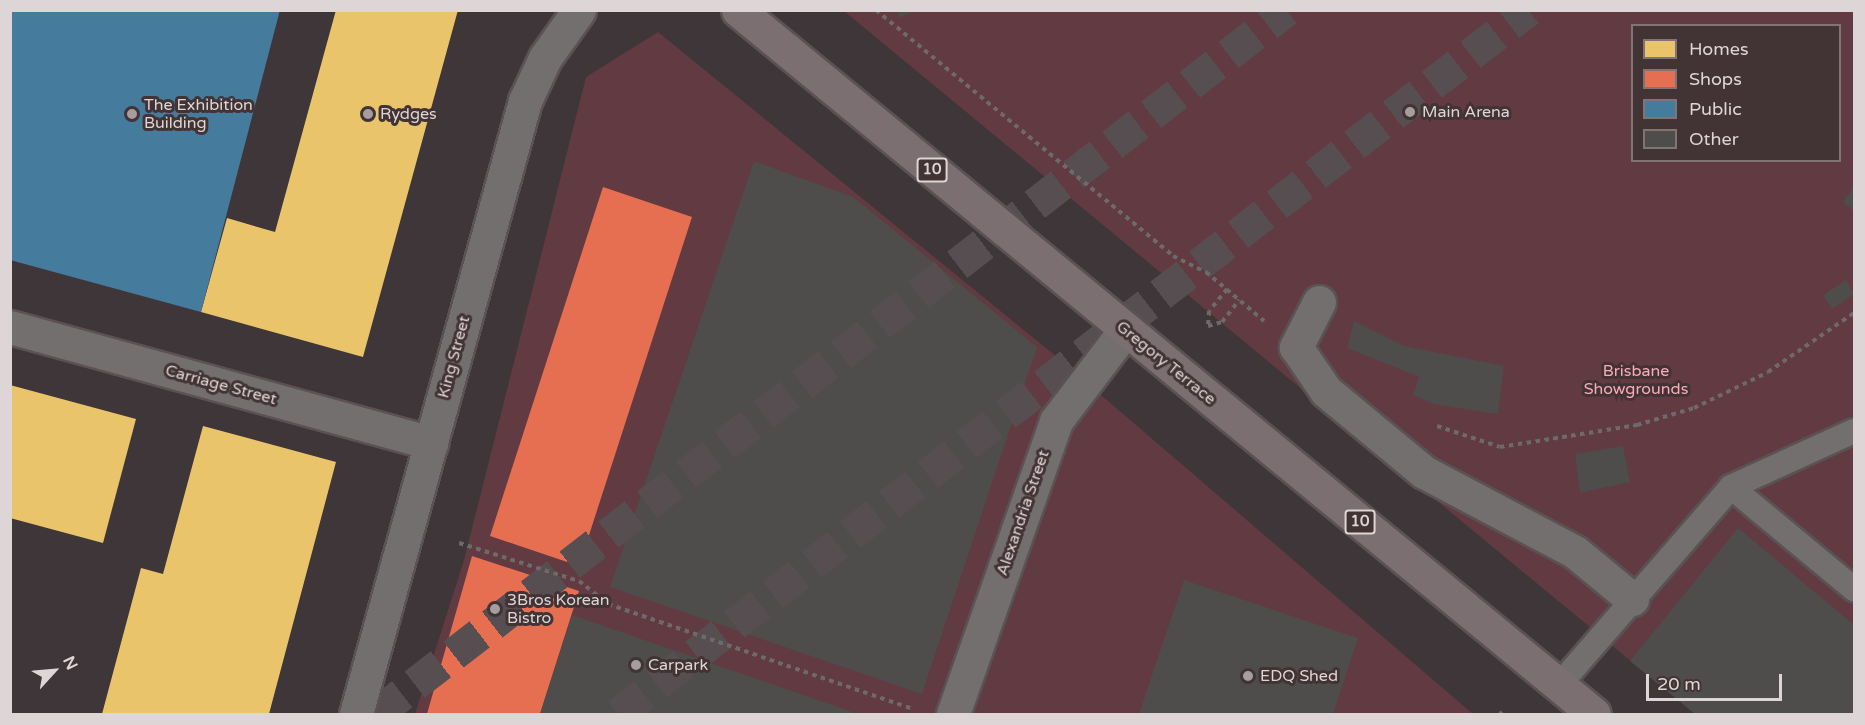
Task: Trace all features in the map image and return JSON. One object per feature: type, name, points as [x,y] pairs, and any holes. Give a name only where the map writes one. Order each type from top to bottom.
[{"type":"main road","name":"Gregory Terrace","points":[[738,10],[1594,714]]},
{"type":"street","name":"King Street","points":[[356,714],[525,100],[545,58],[579,10]]},
{"type":"street","points":[[1319,302],[1296,347],[1326,391],[1424,472],[1575,552],[1632,598]]},
{"type":"street","name":"Carriage Street","points":[[10,327],[431,443]]},
{"type":"street","name":"Alexandria Street","points":[[938,713],[1056,421],[1125,330]]},
{"type":"lane","points":[[1559,685],[1632,598],[1731,487],[1854,431]]},
{"type":"lane","points":[[1731,487],[1854,589]]},
{"type":"path","points":[[876,10],[1173,256],[1227,289],[1296,347]]},
{"type":"path","points":[[1227,289],[1209,311],[1208,326],[1222,322],[1239,300]]},
{"type":"path","points":[[1451,435],[1500,447],[1637,425],[1694,408],[1768,372],[1854,313]]},
{"type":"path","points":[[459,543],[579,581],[608,604],[938,713]]},
{"type":"green space","name":"Brisbane Showgrounds","points":[[844,11],[1854,11],[1854,714],[1695,714]]},
{"type":"green space","points":[[658,32],[1052,353],[1473,714],[415,714],[464,560],[586,77]]},
{"type":"building: Homes","name":"Rydges","points":[[336,10],[458,10],[363,357],[201,312],[227,218],[275,232]]},
{"type":"building: Homes","points":[[10,385],[136,419],[103,543],[10,518]]},
{"type":"building: Homes","points":[[203,426],[336,462],[269,714],[102,714],[141,568],[163,574]]},
{"type":"building: Shops","points":[[603,187],[692,217],[579,566],[490,536]]},
{"type":"building: Shops","points":[[472,556],[579,591],[540,714],[427,714]]},
{"type":"building: Public","name":"The Exhibition Building","points":[[10,10],[280,10],[201,312],[10,260]]},
{"type":"building: Other","points":[[897,10],[916,10],[900,18]]},
{"type":"building: Other","points":[[754,161],[853,197],[1037,347],[922,694],[610,587]]},
{"type":"building: Other","points":[[1854,186],[1854,211],[1843,202]]},
{"type":"building: Other","points":[[1846,280],[1854,294],[1832,309],[1823,295]]},
{"type":"building: Other","points":[[1354,321],[1404,346],[1504,366],[1498,414],[1433,404],[1413,395],[1419,377],[1347,348]]},
{"type":"building: Other","points":[[1623,446],[1630,482],[1580,493],[1575,454]]},
{"type":"building: Other","points":[[1738,528],[1854,625],[1854,714],[1695,714],[1630,661]]},
{"type":"building: Other","name":"EDQ Shed","points":[[1184,580],[1358,638],[1333,714],[1139,714]]},
{"type":"building: Other","name":"Carpark","points":[[572,615],[858,714],[540,714]]},
{"type":"tunnel","points":[[376,714],[1286,10]]},
{"type":"tunnel","points":[[618,714],[1528,10]]},
{"type":"place","name":"Main Arena","points":[[1410,112]]},
{"type":"place","name":"The Exhibition Building","points":[[132,114]]},
{"type":"place","name":"Rydges","points":[[368,114]]},
{"type":"place","name":"3Bros Korean Bistro","points":[[495,609]]},
{"type":"place","name":"Carpark","points":[[636,665]]},
{"type":"place","name":"EDQ Shed","points":[[1248,676]]}]
